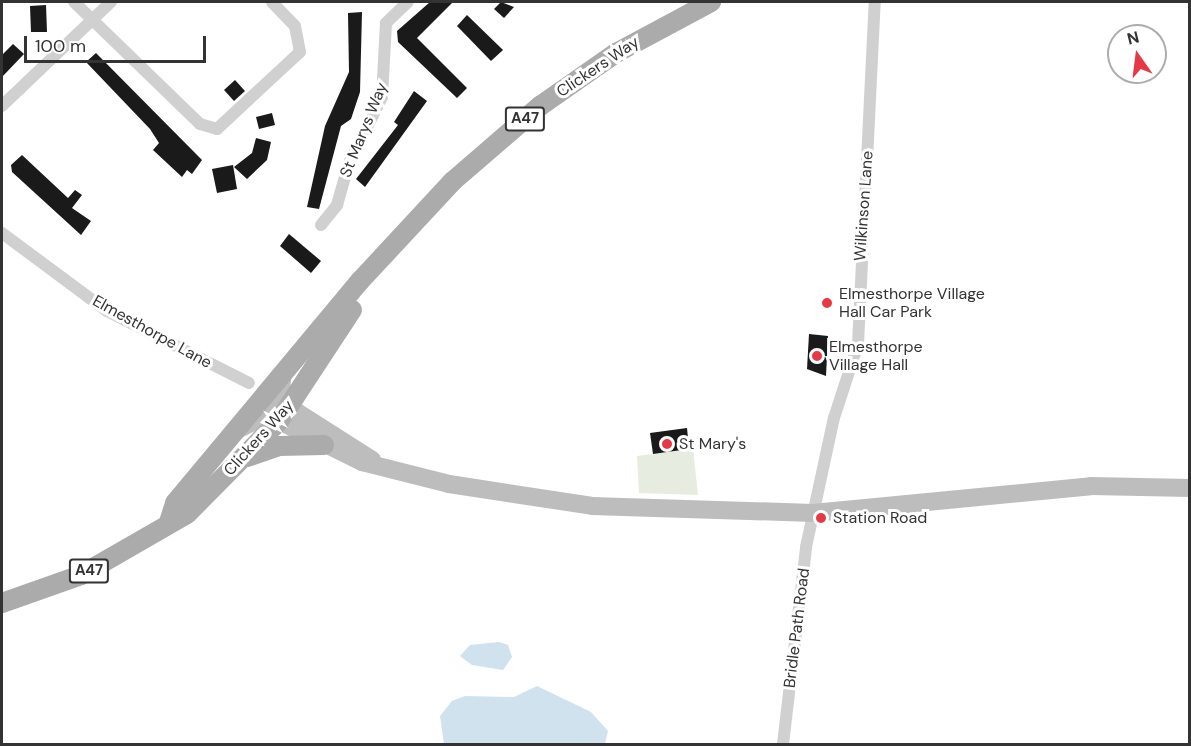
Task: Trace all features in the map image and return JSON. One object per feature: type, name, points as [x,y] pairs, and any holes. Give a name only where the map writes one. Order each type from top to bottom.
[{"type":"main road","name":"Clickers Way","points":[[168,522],[175,503],[453,181],[540,106],[616,53],[711,2]]},
{"type":"main road","name":"Clickers Way","points":[[2,603],[81,575],[168,522],[187,514],[244,458],[281,412],[369,285],[369,276]]},
{"type":"main road","points":[[281,412],[282,379]]},
{"type":"main road","points":[[239,429],[281,412],[366,451],[373,461]]},
{"type":"main road","points":[[281,412],[324,445],[362,462],[373,461],[449,484],[592,506],[813,513],[1091,486],[1190,489]]},
{"type":"main road","points":[[244,458],[279,446],[324,445]]},
{"type":"street","points":[[74,2],[200,123],[217,129],[300,52],[295,26],[272,2]]},
{"type":"street","points":[[2,106],[111,2]]},
{"type":"street","name":"St Marys Way","points":[[321,225],[337,205],[349,163],[381,97],[386,23],[408,2]]},
{"type":"street","name":"Wilkinson Lane","points":[[813,513],[858,344],[875,2]]},
{"type":"street","name":"Elmesthorpe Lane","points":[[2,233],[107,311],[249,383]]},
{"type":"street","name":"Bridle Path Road","points":[[783,744],[813,513]]},
{"type":"shaded area","points":[[693,449],[698,495],[639,493],[637,456]]},
{"type":"water","points":[[499,642],[508,645],[512,657],[503,670],[472,665],[460,656],[470,645]]},
{"type":"water","points":[[537,686],[591,712],[608,731],[605,744],[444,744],[440,716],[452,701],[465,696],[514,697]]},
{"type":"building","points":[[430,2],[453,2],[417,38],[467,88],[457,98],[398,42],[397,31]]},
{"type":"building","points":[[501,2],[514,7],[504,18],[494,9]]},
{"type":"building","points":[[46,5],[47,32],[31,32],[30,6]]},
{"type":"building","points":[[362,12],[360,92],[351,119],[341,126],[319,209],[307,207],[325,126],[349,72],[348,13]]},
{"type":"building","points":[[467,15],[503,50],[491,61],[457,26]]},
{"type":"building","points":[[13,44],[24,54],[2,77],[2,55]]},
{"type":"building","points":[[96,53],[202,160],[192,174],[187,170],[182,177],[153,150],[159,143],[150,129],[86,62]]},
{"type":"building","points":[[235,80],[245,91],[234,101],[224,90]]},
{"type":"building","points":[[414,91],[427,101],[365,187],[356,179],[398,125],[394,122]]},
{"type":"building","points":[[272,113],[275,125],[259,129],[256,117]]},
{"type":"building","points":[[256,138],[271,142],[267,160],[247,179],[234,167],[252,153]]},
{"type":"building","points":[[22,155],[68,198],[75,190],[82,195],[72,208],[91,221],[81,235],[12,172],[11,165]]},
{"type":"building","points":[[233,165],[237,189],[217,193],[212,169]]},
{"type":"building","points":[[289,234],[321,261],[311,273],[280,246]]},
{"type":"building","name":"Elmesthorpe Village Hall","points":[[809,334],[828,336],[826,376],[807,369]]},
{"type":"building","name":"St Mary's","points":[[687,428],[689,449],[653,454],[650,433]]},
{"type":"place","name":"Elmesthorpe Village Hall Car Park","points":[[827,303]]},
{"type":"place","name":"Elmesthorpe Village Hall","points":[[817,356]]},
{"type":"place","name":"St Mary's","points":[[667,444]]},
{"type":"place","name":"Station Road","points":[[821,518]]}]
